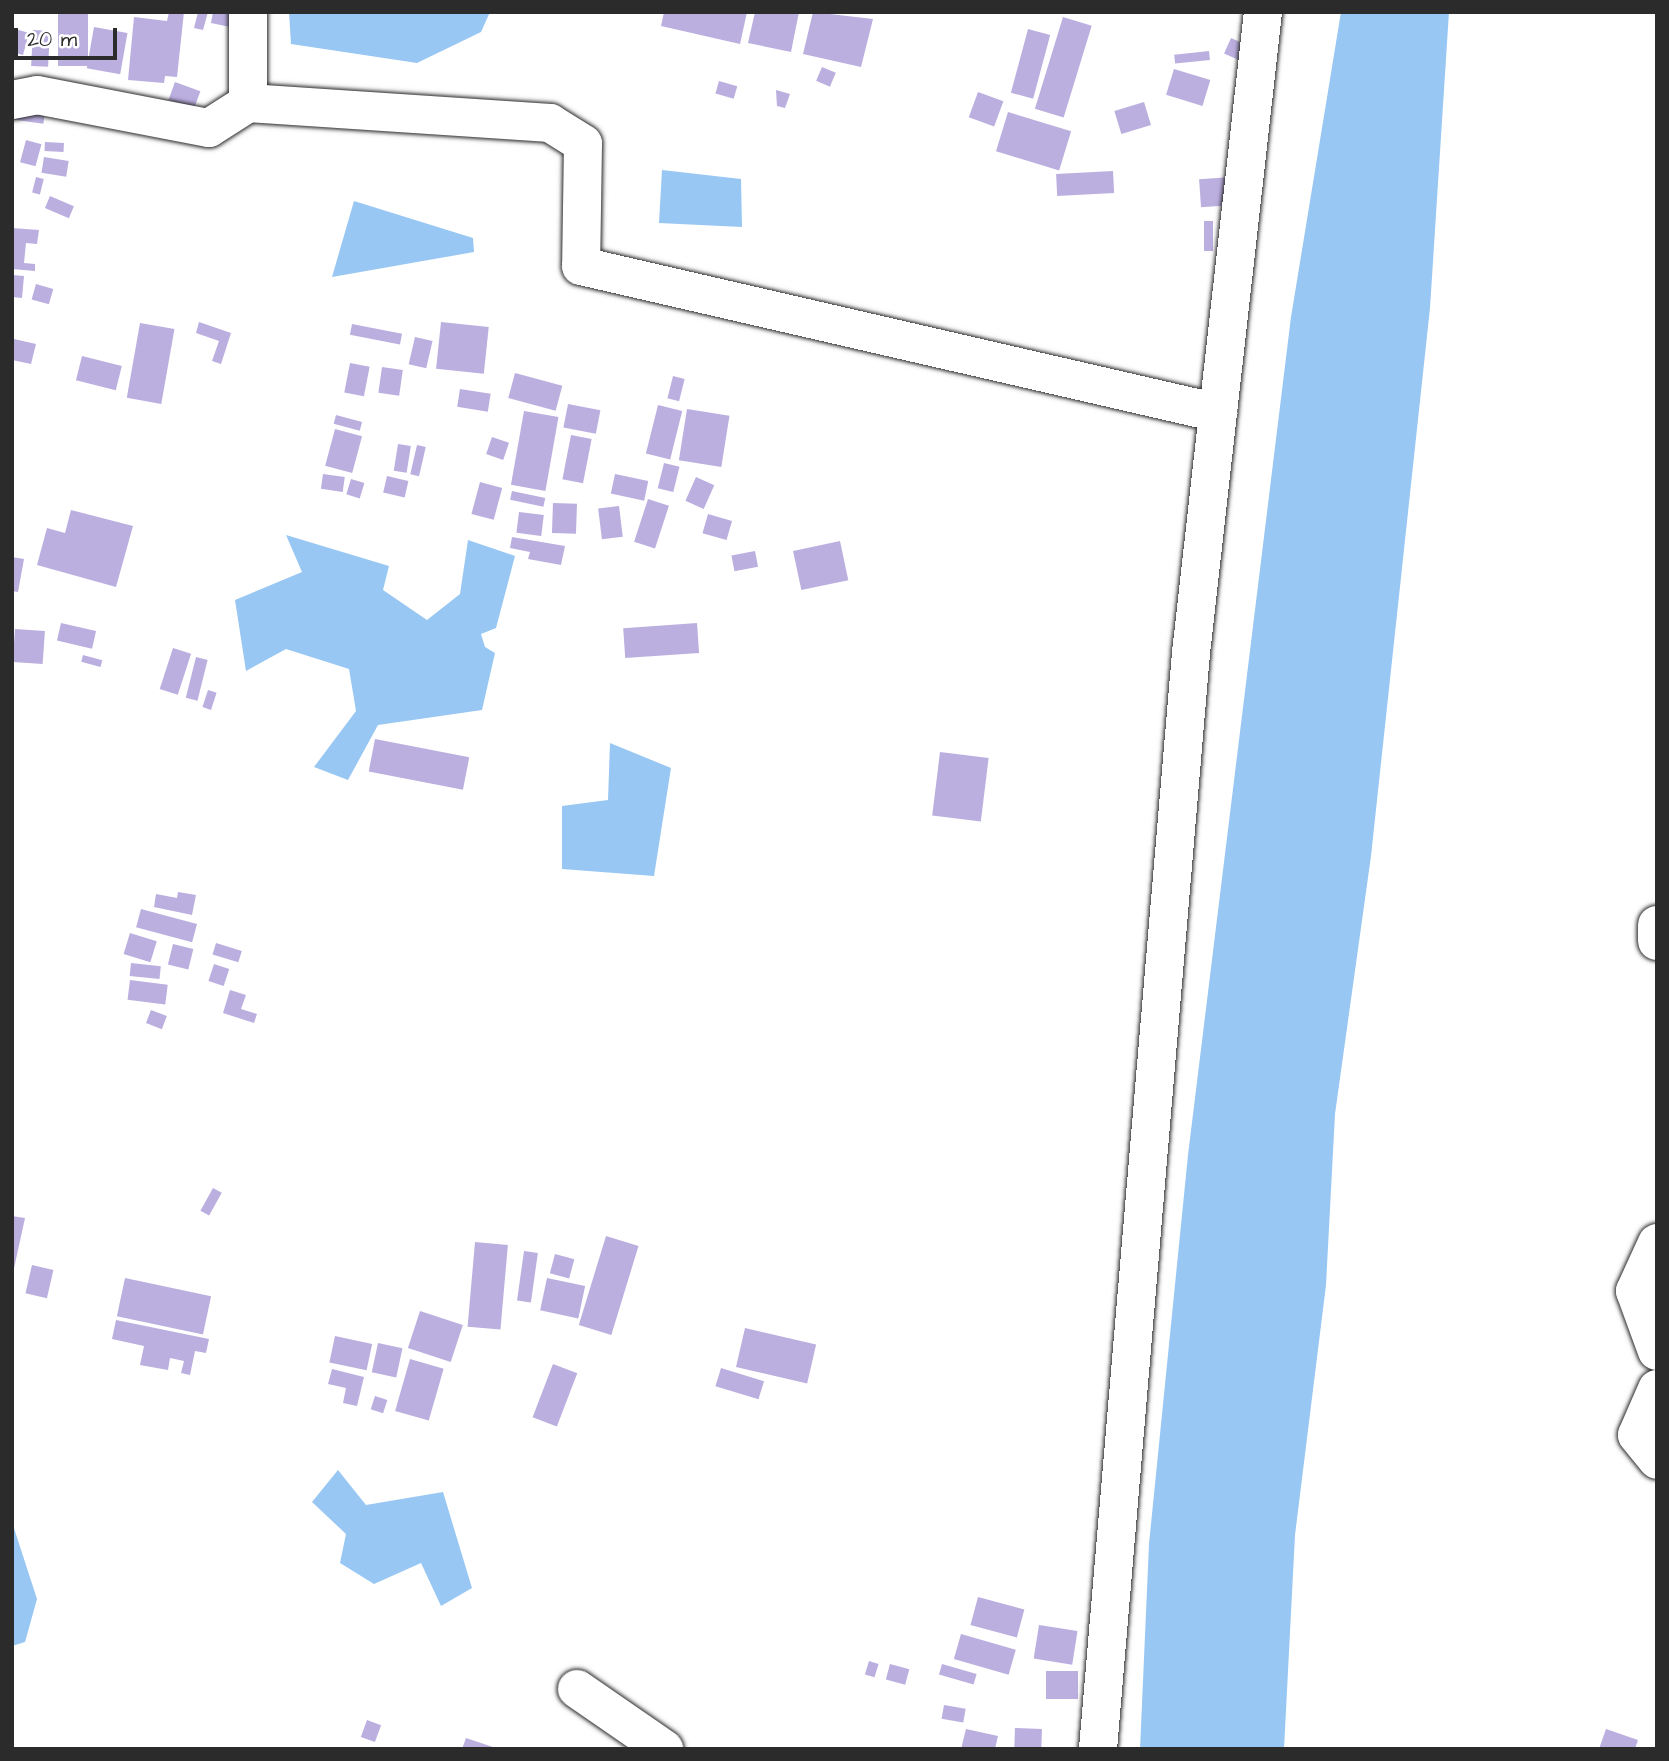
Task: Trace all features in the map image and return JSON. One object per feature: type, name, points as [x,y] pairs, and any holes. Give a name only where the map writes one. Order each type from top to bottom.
[{"type":"street","points":[[248,12],[248,103]]},
{"type":"street","points":[[1098,1749],[1191,653],[1263,12]]},
{"type":"street","points":[[12,100],[37,95],[209,128],[248,103],[550,123],[583,144],[581,266],[1218,413]]},
{"type":"street","points":[[1657,925],[1657,941]]},
{"type":"street","points":[[1657,1243],[1635,1291],[1657,1352]]},
{"type":"street","points":[[1657,1390],[1637,1435],[1657,1460]]},
{"type":"street","points":[[577,1689],[664,1749]]},
{"type":"water","points":[[289,12],[490,12],[481,32],[417,63],[291,44]]},
{"type":"water","points":[[1341,12],[1449,12],[1430,308],[1371,856],[1335,1114],[1326,1285],[1295,1535],[1284,1749],[1140,1749],[1149,1544],[1188,1155],[1291,317]]},
{"type":"water","points":[[662,170],[741,179],[742,227],[659,223]]},
{"type":"water","points":[[354,201],[473,238],[474,252],[332,277]]},
{"type":"water","points":[[286,535],[389,566],[383,590],[427,620],[460,594],[468,540],[515,556],[496,628],[481,634],[485,647],[495,653],[482,710],[378,725],[348,780],[314,767],[356,711],[349,669],[286,649],[246,671],[235,600],[302,572]]},
{"type":"water","points":[[610,743],[671,768],[654,876],[562,869],[562,806],[608,800]]},
{"type":"water","points":[[338,1470],[366,1505],[443,1492],[472,1588],[441,1606],[421,1563],[374,1584],[340,1563],[346,1534],[312,1502]]},
{"type":"water","points":[[12,1522],[37,1599],[25,1642],[12,1646]]},
{"type":"building","points":[[58,12],[88,12],[88,66],[58,66]]},
{"type":"building","points":[[169,12],[184,12],[177,77],[165,76],[164,83],[128,80],[134,17],[167,21]]},
{"type":"building","points":[[198,12],[208,12],[203,30],[194,28]]},
{"type":"building","points":[[213,12],[238,12],[235,28],[211,23]]},
{"type":"building","points":[[664,12],[747,12],[740,44],[661,26]]},
{"type":"building","points":[[755,12],[799,12],[791,52],[748,43]]},
{"type":"building","points":[[813,12],[873,19],[861,67],[803,54]]},
{"type":"building","points":[[1063,17],[1092,26],[1064,118],[1035,109]]},
{"type":"building","points":[[94,27],[127,33],[120,74],[87,68]]},
{"type":"building","points":[[12,28],[29,33],[23,55],[12,52]]},
{"type":"building","points":[[1028,29],[1050,35],[1033,99],[1011,93]]},
{"type":"building","points":[[33,30],[50,31],[48,67],[31,66]]},
{"type":"building","points":[[1231,38],[1253,48],[1246,63],[1224,54]]},
{"type":"building","points":[[1209,51],[1210,60],[1175,64],[1174,55]]},
{"type":"building","points":[[822,67],[836,73],[830,87],[816,81]]},
{"type":"building","points":[[1174,69],[1210,80],[1202,106],[1166,95]]},
{"type":"building","points":[[719,81],[737,86],[734,99],[715,93]]},
{"type":"building","points":[[175,82],[200,91],[194,109],[169,100]]},
{"type":"building","points":[[776,90],[790,94],[785,108],[777,106]]},
{"type":"building","points":[[978,92],[1003,101],[994,127],[969,117]]},
{"type":"building","points":[[1144,102],[1151,125],[1121,134],[1114,111]]},
{"type":"building","points":[[17,103],[46,107],[43,124],[15,120]]},
{"type":"building","points":[[1008,112],[1071,131],[1059,171],[996,151]]},
{"type":"building","points":[[26,140],[41,144],[36,166],[20,162]]},
{"type":"building","points":[[45,142],[64,143],[64,152],[45,151]]},
{"type":"building","points":[[44,157],[69,161],[66,177],[41,173]]},
{"type":"building","points":[[1113,171],[1114,193],[1057,196],[1056,174]]},
{"type":"building","points":[[36,177],[44,179],[40,194],[32,193]]},
{"type":"building","points":[[1232,177],[1234,205],[1201,207],[1199,179]]},
{"type":"building","points":[[50,196],[74,206],[69,218],[45,208]]},
{"type":"building","points":[[1204,221],[1213,221],[1213,251],[1204,251]]},
{"type":"building","points":[[12,228],[39,230],[37,244],[26,243],[24,263],[35,264],[35,271],[12,269]]},
{"type":"building","points":[[12,275],[24,276],[22,298],[12,297]]},
{"type":"building","points":[[36,284],[53,289],[49,304],[32,299]]},
{"type":"building","points":[[199,322],[231,333],[221,364],[212,361],[219,341],[196,333]]},
{"type":"building","points":[[441,322],[489,327],[484,374],[436,369]]},
{"type":"building","points":[[140,323],[174,329],[161,404],[127,398]]},
{"type":"building","points":[[352,324],[402,334],[400,345],[350,335]]},
{"type":"building","points":[[415,337],[433,341],[426,368],[409,364]]},
{"type":"building","points":[[14,339],[36,344],[31,364],[12,360]]},
{"type":"building","points":[[82,356],[122,366],[116,390],[76,380]]},
{"type":"building","points":[[350,363],[370,367],[364,396],[344,392]]},
{"type":"building","points":[[382,367],[403,370],[399,396],[378,393]]},
{"type":"building","points":[[515,373],[562,386],[556,411],[508,398]]},
{"type":"building","points":[[673,376],[685,379],[679,401],[667,398]]},
{"type":"building","points":[[460,389],[491,394],[488,412],[457,407]]},
{"type":"building","points":[[568,404],[600,410],[596,434],[563,428]]},
{"type":"building","points":[[658,405],[682,411],[670,460],[646,454]]},
{"type":"building","points":[[687,409],[729,416],[721,467],[679,460]]},
{"type":"building","points":[[524,411],[558,417],[545,491],[511,485]]},
{"type":"building","points":[[336,415],[362,422],[360,431],[334,424]]},
{"type":"building","points":[[335,429],[362,436],[352,473],[325,466]]},
{"type":"building","points":[[571,435],[592,439],[583,483],[562,479]]},
{"type":"building","points":[[492,437],[509,443],[503,460],[486,454]]},
{"type":"building","points":[[398,444],[411,446],[407,473],[394,471]]},
{"type":"building","points":[[417,445],[426,447],[419,476],[410,474]]},
{"type":"building","points":[[664,463],[680,467],[673,492],[658,488]]},
{"type":"building","points":[[323,474],[345,477],[343,492],[321,489]]},
{"type":"building","points":[[615,474],[648,481],[644,501],[611,494]]},
{"type":"building","points":[[387,476],[408,481],[405,498],[383,493]]},
{"type":"building","points":[[696,477],[714,485],[704,509],[685,501]]},
{"type":"building","points":[[351,479],[364,483],[360,498],[346,494]]},
{"type":"building","points":[[480,482],[502,488],[494,520],[471,514]]},
{"type":"building","points":[[512,491],[545,498],[543,507],[510,500]]},
{"type":"building","points":[[648,499],[669,506],[655,549],[634,542]]},
{"type":"building","points":[[553,503],[577,504],[576,534],[552,533]]},
{"type":"building","points":[[619,506],[623,537],[602,539],[598,509]]},
{"type":"building","points":[[71,510],[133,526],[116,587],[37,565],[47,528],[65,533]]},
{"type":"building","points":[[519,512],[544,515],[541,536],[516,533]]},
{"type":"building","points":[[708,514],[732,521],[727,540],[702,533]]},
{"type":"building","points":[[512,537],[565,546],[561,565],[528,559],[530,552],[510,548]]},
{"type":"building","points":[[840,541],[848,580],[801,590],[793,551]]},
{"type":"building","points":[[755,551],[758,567],[734,571],[731,556]]},
{"type":"building","points":[[12,557],[24,559],[18,592],[12,591]]},
{"type":"building","points":[[61,623],[96,631],[92,649],[57,641]]},
{"type":"building","points":[[697,623],[699,653],[625,658],[623,628]]},
{"type":"building","points":[[15,629],[45,631],[43,664],[13,662]]},
{"type":"building","points":[[173,648],[191,654],[178,695],[160,689]]},
{"type":"building","points":[[83,655],[102,660],[101,667],[81,662]]},
{"type":"building","points":[[196,657],[208,660],[197,701],[186,698]]},
{"type":"building","points":[[208,690],[217,693],[211,710],[202,707]]},
{"type":"building","points":[[375,739],[469,757],[463,790],[369,771]]},
{"type":"building","points":[[940,752],[989,758],[981,821],[932,816]]},
{"type":"building","points":[[178,892],[196,895],[192,915],[154,907],[156,894],[177,898]]},
{"type":"building","points":[[141,909],[197,924],[192,942],[136,927]]},
{"type":"building","points":[[130,933],[157,941],[150,962],[124,954]]},
{"type":"building","points":[[216,943],[242,951],[238,962],[212,954]]},
{"type":"building","points":[[173,944],[193,949],[188,969],[168,964]]},
{"type":"building","points":[[131,963],[161,966],[159,979],[130,976]]},
{"type":"building","points":[[214,964],[229,969],[224,986],[208,981]]},
{"type":"building","points":[[130,980],[168,985],[165,1004],[128,1000]]},
{"type":"building","points":[[230,990],[246,995],[241,1009],[257,1014],[254,1023],[223,1013]]},
{"type":"building","points":[[151,1010],[167,1016],[162,1029],[146,1023]]},
{"type":"building","points":[[213,1188],[222,1193],[209,1216],[200,1211]]},
{"type":"building","points":[[12,1216],[25,1218],[13,1273],[12,1273]]},
{"type":"building","points":[[606,1236],[639,1246],[611,1335],[579,1325]]},
{"type":"building","points":[[475,1242],[508,1245],[500,1330],[468,1327]]},
{"type":"building","points":[[524,1251],[538,1253],[531,1302],[517,1301]]},
{"type":"building","points":[[555,1254],[574,1259],[569,1278],[550,1273]]},
{"type":"building","points":[[32,1265],[53,1270],[47,1298],[25,1293]]},
{"type":"building","points":[[125,1278],[211,1296],[203,1334],[117,1316]]},
{"type":"building","points":[[547,1278],[585,1286],[578,1318],[540,1310]]},
{"type":"building","points":[[420,1311],[463,1325],[451,1362],[408,1348]]},
{"type":"building","points":[[116,1320],[209,1339],[206,1353],[195,1351],[190,1375],[181,1373],[184,1361],[170,1358],[168,1370],[140,1365],[144,1346],[112,1339]]},
{"type":"building","points":[[745,1328],[816,1344],[807,1383],[736,1367]]},
{"type":"building","points":[[335,1336],[372,1344],[367,1370],[329,1362]]},
{"type":"building","points":[[378,1343],[402,1348],[396,1378],[372,1372]]},
{"type":"building","points":[[410,1359],[444,1369],[429,1421],[395,1411]]},
{"type":"building","points":[[553,1364],[577,1373],[557,1427],[533,1417]]},
{"type":"building","points":[[721,1368],[764,1381],[758,1399],[715,1386]]},
{"type":"building","points":[[332,1369],[364,1377],[357,1406],[343,1403],[346,1388],[328,1384]]},
{"type":"building","points":[[375,1396],[387,1400],[383,1413],[371,1409]]},
{"type":"building","points":[[978,1597],[1024,1609],[1017,1637],[970,1625]]},
{"type":"building","points":[[1039,1625],[1078,1631],[1072,1665],[1034,1659]]},
{"type":"building","points":[[961,1634],[1016,1650],[1009,1675],[954,1659]]},
{"type":"building","points":[[869,1661],[879,1664],[874,1677],[865,1674]]},
{"type":"building","points":[[890,1664],[909,1669],[905,1685],[886,1679]]},
{"type":"building","points":[[942,1664],[977,1674],[974,1684],[939,1675]]},
{"type":"building","points":[[1046,1671],[1078,1671],[1078,1699],[1046,1699]]},
{"type":"building","points":[[944,1705],[966,1709],[963,1723],[942,1719]]},
{"type":"building","points":[[367,1720],[381,1725],[375,1742],[361,1737]]},
{"type":"building","points":[[1015,1728],[1042,1729],[1041,1749],[1014,1749]]},
{"type":"building","points":[[966,1729],[998,1736],[995,1749],[961,1749]]},
{"type":"building","points":[[1606,1729],[1638,1740],[1635,1749],[1599,1749]]},
{"type":"building","points":[[466,1738],[496,1748],[496,1749],[462,1749]]}]
